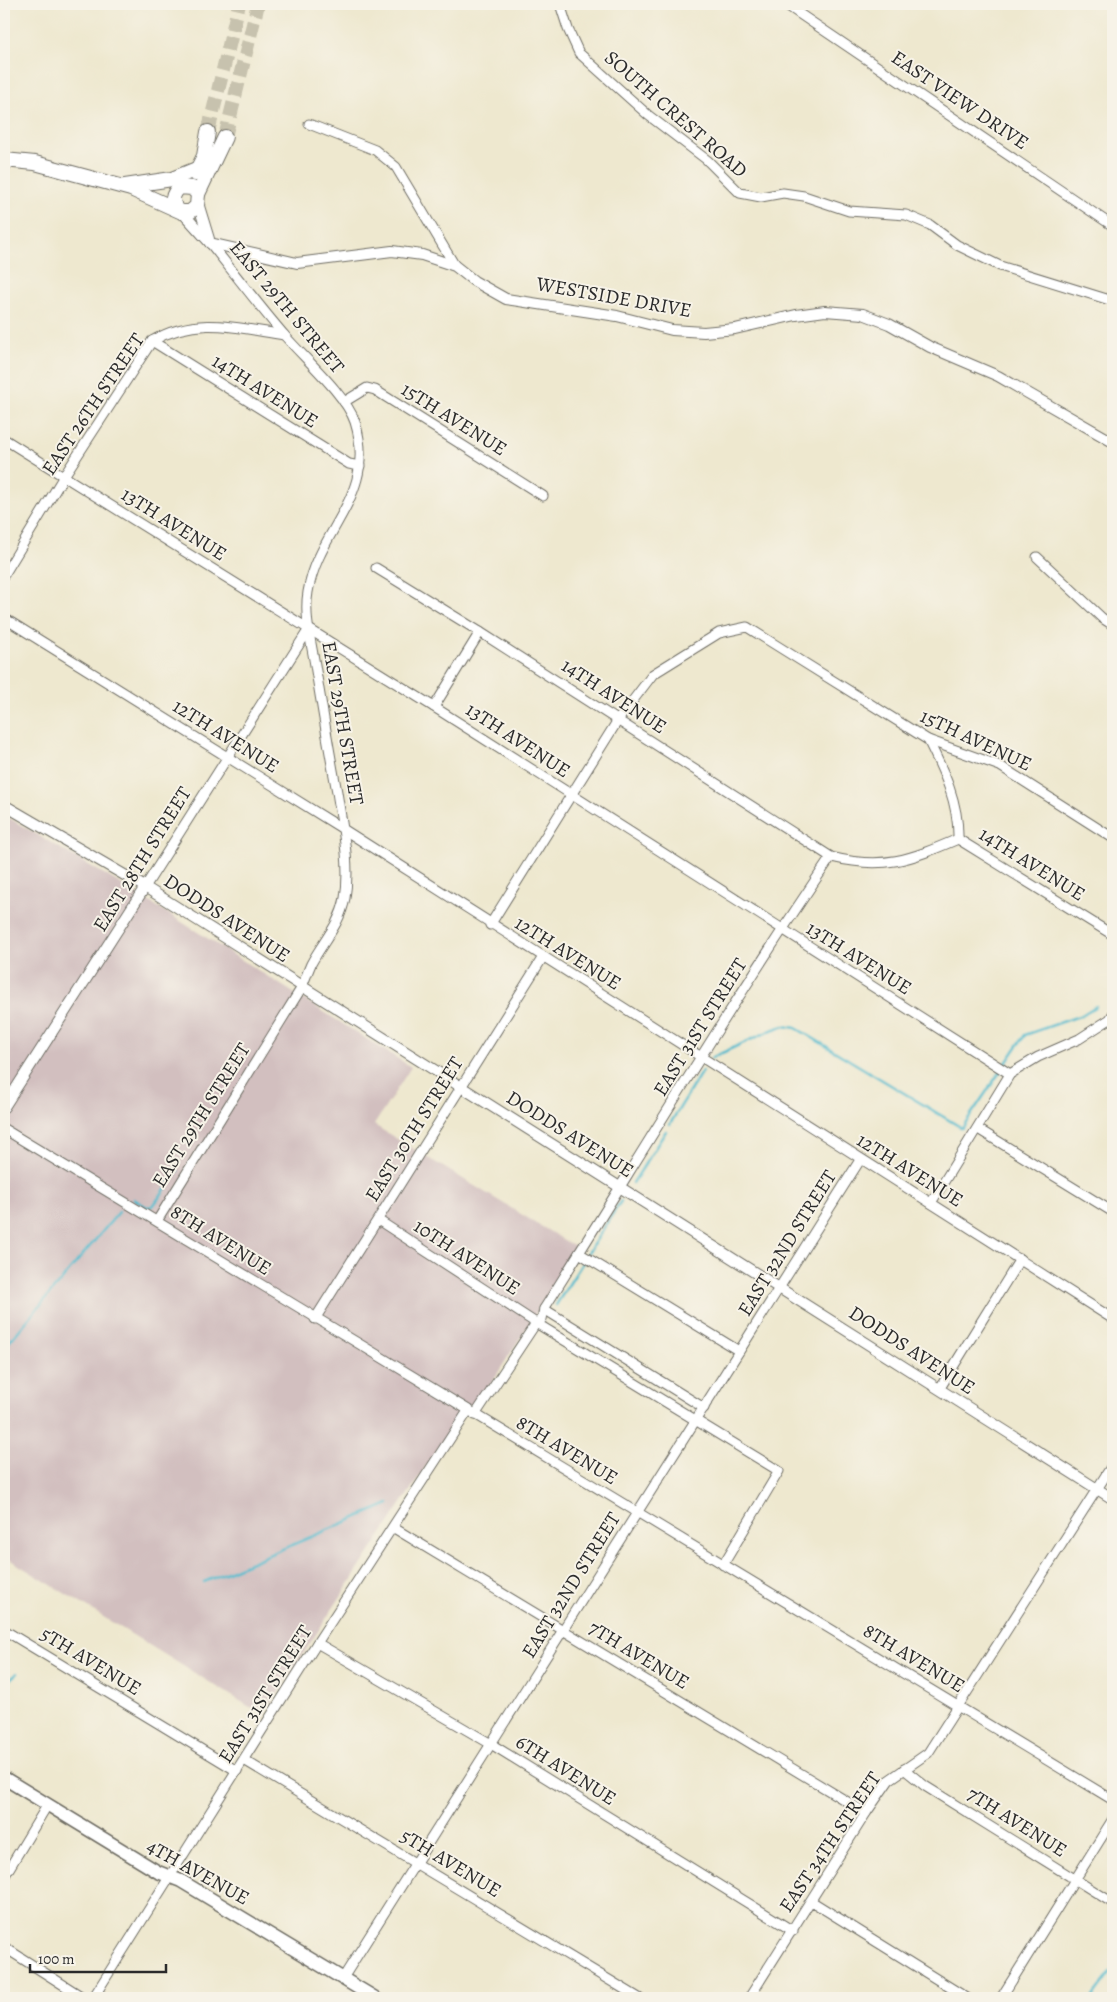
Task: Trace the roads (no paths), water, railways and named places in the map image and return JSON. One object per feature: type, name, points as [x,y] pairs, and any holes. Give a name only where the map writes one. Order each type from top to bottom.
[{"type":"main road","points":[[180,211],[172,198],[199,168],[208,132]]},
{"type":"main road","points":[[4,160],[35,163],[126,188],[180,211],[190,212],[226,137]]},
{"type":"main road","points":[[126,188],[172,180],[193,168],[199,168]]},
{"type":"main road","points":[[126,188],[192,188],[198,198]]},
{"type":"main road","name":"4TH AVENUE","points":[[4,1778],[158,1872],[181,1881],[375,1998]]},
{"type":"street","name":"SOUTH CREST ROAD","points":[[560,4],[568,29],[579,53],[648,115],[707,160],[740,194],[761,197],[783,193],[804,196],[849,211],[906,215],[930,225],[957,246],[1000,266],[1113,301]]},
{"type":"street","name":"EAST VIEW DRIVE","points":[[785,4],[1113,226]]},
{"type":"street","points":[[309,124],[375,150],[396,167],[455,266]]},
{"type":"street","name":"EAST 29TH STREET","points":[[198,198],[210,243]]},
{"type":"street","name":"EAST 29TH STREET","points":[[157,1221],[302,986],[312,963],[340,918],[345,898],[346,880],[343,829],[309,629],[308,593],[316,562],[356,487],[360,466],[359,437],[354,420],[344,402],[284,335],[210,243],[180,211]]},
{"type":"street","name":"WESTSIDE DRIVE","points":[[210,243],[297,263],[392,251],[422,255],[455,266],[474,281],[506,299],[608,314],[672,330],[704,332],[735,329],[796,315],[825,311],[863,314],[889,324],[930,347],[998,376],[1113,442]]},
{"type":"street","name":"EAST 26TH STREET","points":[[4,575],[64,476],[152,341],[169,332],[210,324],[284,335]]},
{"type":"street","name":"14TH AVENUE","points":[[152,341],[349,464],[360,466]]},
{"type":"street","name":"15TH AVENUE","points":[[344,402],[367,388],[375,390],[543,496]]},
{"type":"street","name":"13TH AVENUE","points":[[4,439],[434,707],[1010,1074]]},
{"type":"street","points":[[1037,558],[1102,618],[1113,625]]},
{"type":"street","name":"14TH AVENUE","points":[[376,568],[480,632],[831,858]]},
{"type":"street","name":"12TH AVENUE","points":[[4,618],[343,829],[490,925],[1113,1319]]},
{"type":"street","name":"15TH AVENUE","points":[[618,720],[653,674],[719,633],[747,627],[928,740],[1000,766],[1113,838]]},
{"type":"street","name":"EAST 28TH STREET","points":[[4,1107],[309,629]]},
{"type":"street","points":[[434,707],[480,632]]},
{"type":"street","points":[[490,925],[618,720]]},
{"type":"street","points":[[831,858],[858,864],[887,863],[918,856],[958,839],[958,818],[947,779],[928,740]]},
{"type":"street","name":"DODDS AVENUE","points":[[4,805],[145,887],[781,1287],[1113,1499]]},
{"type":"street","name":"14TH AVENUE","points":[[958,839],[1113,935]]},
{"type":"street","name":"EAST 31ST STREET","points":[[95,1996],[169,1876],[318,1643],[472,1413],[536,1323],[542,1319],[544,1309],[620,1186],[782,929],[831,858]]},
{"type":"street","name":"EAST 30TH STREET","points":[[315,1319],[543,958]]},
{"type":"street","points":[[931,1203],[1010,1074],[1038,1057],[1079,1039],[1112,1018]]},
{"type":"street","points":[[978,1128],[1113,1212]]},
{"type":"street","name":"8TH AVENUE","points":[[4,1129],[315,1319],[959,1705],[1113,1800]]},
{"type":"street","name":"EAST 32ND STREET","points":[[343,1978],[860,1160]]},
{"type":"street","name":"10TH AVENUE","points":[[378,1220],[536,1323],[696,1420]]},
{"type":"street","points":[[579,1254],[739,1351]]},
{"type":"street","points":[[940,1388],[1020,1259]]},
{"type":"street","points":[[544,1309],[704,1408]]},
{"type":"street","points":[[696,1420],[779,1471],[723,1565]]},
{"type":"street","name":"EAST 34TH STREET","points":[[750,1998],[866,1812],[889,1780],[928,1753],[1113,1464]]},
{"type":"street","name":"7TH AVENUE","points":[[394,1528],[866,1812]]},
{"type":"street","name":"5TH AVENUE","points":[[4,1630],[237,1771]]},
{"type":"street","name":"6TH AVENUE","points":[[318,1643],[490,1744],[793,1931]]},
{"type":"street","name":"5TH AVENUE","points":[[244,1760],[639,1998]]},
{"type":"street","name":"7TH AVENUE","points":[[904,1769],[925,1786],[1113,1903]]},
{"type":"street","points":[[4,1877],[48,1804]]},
{"type":"street","points":[[1001,1998],[1113,1819]]},
{"type":"street","points":[[812,1901],[967,1998]]},
{"type":"street","points":[[4,1948],[84,1998]]},
{"type":"street","points":[[95,1996],[105,1998]]},
{"type":"waterway","points":[[711,1058],[774,1029],[784,1026],[796,1028],[962,1128],[1025,1035],[1082,1015],[1096,1006]]},
{"type":"waterway","points":[[670,1124],[702,1071]]},
{"type":"waterway","points":[[633,1183],[666,1131]]},
{"type":"waterway","points":[[134,1199],[147,1207],[153,1206],[178,1171]]},
{"type":"waterway","points":[[588,1253],[621,1201]]},
{"type":"waterway","points":[[4,1348],[119,1212]]},
{"type":"waterway","points":[[556,1305],[583,1262]]},
{"type":"waterway","points":[[204,1582],[389,1504]]},
{"type":"waterway","points":[[4,1684],[17,1673]]},
{"type":"waterway","points":[[1092,1998],[1113,1970]]},
{"type":"tunnel","points":[[208,132],[239,4]]},
{"type":"tunnel","points":[[225,137],[258,4]]}]
